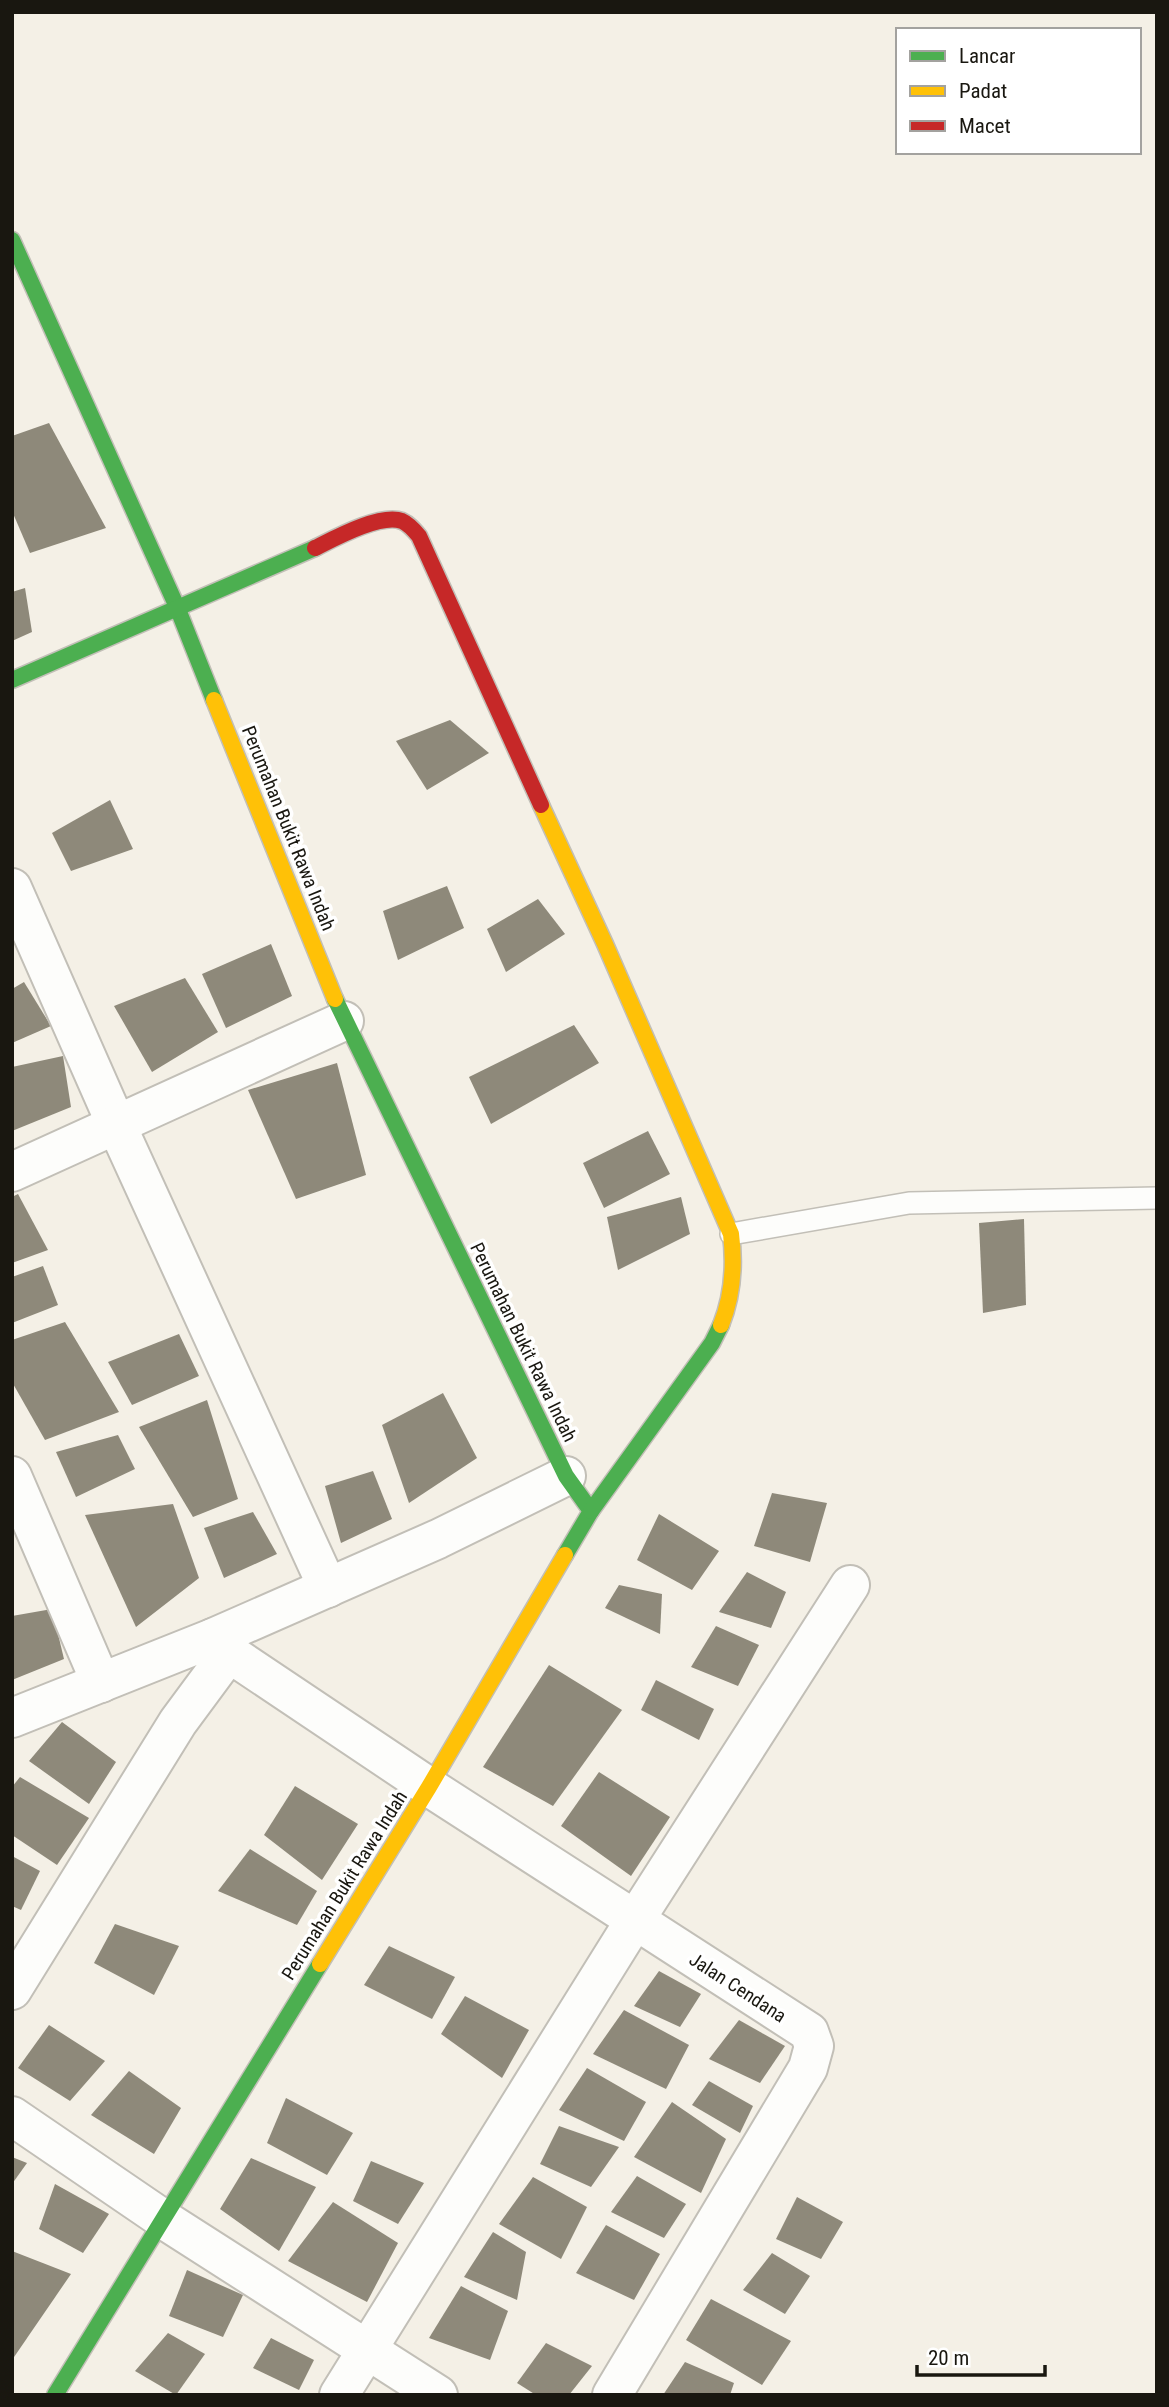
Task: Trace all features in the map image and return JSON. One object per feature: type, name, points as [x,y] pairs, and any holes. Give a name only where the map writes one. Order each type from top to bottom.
[{"type":"street","name":"Perumahan Bukit Rawa Indah","points":[[12,240],[177,607],[344,1021],[566,1476],[591,1511],[429,1787],[55,2395]]},
{"type":"street","points":[[12,680],[268,570],[355,529],[391,519],[402,521],[419,536],[605,944],[731,1234],[735,1261],[732,1300],[723,1323],[712,1343],[591,1511]]},
{"type":"street","points":[[12,888],[116,1124],[328,1588]]},
{"type":"street","points":[[12,1172],[344,1021]]},
{"type":"street","points":[[12,1476],[101,1683]]},
{"type":"street","points":[[12,1718],[101,1683],[221,1646],[328,1588],[438,1539],[566,1476]]},
{"type":"street","points":[[339,2395],[635,1920],[850,1585]]},
{"type":"street","points":[[12,1990],[178,1722],[221,1646]]},
{"type":"street","name":"Jalan Cendana","points":[[221,1646],[429,1787],[809,2032],[814,2046],[808,2068],[612,2395]]},
{"type":"street","points":[[12,2116],[163,2219],[438,2395]]},
{"type":"lane","points":[[731,1234],[909,1203],[1157,1198]]},
{"type":"building","points":[[49,423],[106,528],[30,553],[12,511],[12,436]]},
{"type":"building","points":[[25,588],[32,632],[12,641],[12,592]]},
{"type":"building","points":[[450,720],[489,753],[427,790],[396,741]]},
{"type":"building","points":[[110,800],[133,849],[71,871],[52,833]]},
{"type":"building","points":[[447,886],[464,928],[398,960],[383,911]]},
{"type":"building","points":[[538,899],[565,934],[506,972],[487,929]]},
{"type":"building","points":[[271,944],[292,996],[226,1028],[202,974]]},
{"type":"building","points":[[185,978],[218,1032],[152,1072],[114,1006]]},
{"type":"building","points":[[24,982],[51,1026],[12,1043],[12,989]]},
{"type":"building","points":[[574,1025],[599,1063],[491,1124],[469,1077]]},
{"type":"building","points":[[63,1056],[71,1107],[12,1131],[12,1067]]},
{"type":"building","points":[[337,1063],[366,1175],[296,1199],[248,1090]]},
{"type":"building","points":[[648,1131],[670,1174],[604,1208],[583,1163]]},
{"type":"building","points":[[18,1194],[48,1250],[12,1263],[12,1197]]},
{"type":"building","points":[[681,1197],[690,1234],[618,1270],[607,1217]]},
{"type":"building","points":[[1024,1219],[1026,1305],[983,1313],[979,1223]]},
{"type":"building","points":[[43,1266],[58,1305],[12,1323],[12,1277]]},
{"type":"building","points":[[65,1322],[119,1412],[45,1440],[12,1382],[12,1340]]},
{"type":"building","points":[[179,1334],[199,1376],[132,1405],[108,1362]]},
{"type":"building","points":[[443,1393],[477,1458],[409,1503],[382,1425]]},
{"type":"building","points":[[207,1400],[238,1499],[193,1517],[139,1427]]},
{"type":"building","points":[[118,1435],[135,1469],[76,1497],[56,1452]]},
{"type":"building","points":[[373,1471],[392,1519],[341,1543],[325,1486]]},
{"type":"building","points":[[772,1493],[827,1503],[810,1562],[754,1546]]},
{"type":"building","points":[[173,1504],[199,1578],[136,1627],[85,1515]]},
{"type":"building","points":[[253,1512],[277,1554],[224,1578],[204,1528]]},
{"type":"building","points":[[659,1514],[719,1551],[692,1590],[637,1560]]},
{"type":"building","points":[[747,1572],[786,1592],[771,1628],[719,1612]]},
{"type":"building","points":[[619,1585],[662,1594],[660,1634],[605,1608]]},
{"type":"building","points":[[52,1609],[64,1659],[12,1680],[12,1616]]},
{"type":"building","points":[[716,1626],[759,1645],[738,1686],[691,1667]]},
{"type":"building","points":[[549,1665],[622,1710],[553,1806],[483,1767]]},
{"type":"building","points":[[656,1680],[714,1709],[699,1740],[641,1710]]},
{"type":"building","points":[[62,1722],[116,1762],[89,1804],[29,1761]]},
{"type":"building","points":[[599,1772],[670,1817],[631,1876],[561,1826]]},
{"type":"building","points":[[20,1777],[89,1818],[57,1865],[12,1835],[12,1787]]},
{"type":"building","points":[[295,1786],[358,1824],[322,1880],[264,1835]]},
{"type":"building","points":[[250,1849],[317,1891],[297,1925],[218,1891]]},
{"type":"building","points":[[12,1856],[40,1871],[21,1910],[12,1906]]},
{"type":"building","points":[[115,1924],[179,1946],[154,1995],[94,1963]]},
{"type":"building","points":[[389,1946],[455,1977],[432,2019],[364,1985]]},
{"type":"building","points":[[659,1971],[701,1994],[680,2027],[634,2006]]},
{"type":"building","points":[[465,1996],[529,2030],[502,2078],[441,2034]]},
{"type":"building","points":[[624,2010],[689,2045],[666,2089],[593,2054]]},
{"type":"building","points":[[739,2020],[785,2046],[760,2083],[709,2059]]},
{"type":"building","points":[[49,2025],[105,2061],[70,2101],[18,2068]]},
{"type":"building","points":[[587,2068],[646,2102],[624,2141],[559,2110]]},
{"type":"building","points":[[129,2071],[181,2108],[154,2154],[91,2115]]},
{"type":"building","points":[[709,2081],[753,2106],[740,2133],[692,2105]]},
{"type":"building","points":[[286,2098],[353,2133],[327,2175],[267,2143]]},
{"type":"building","points":[[672,2102],[726,2139],[701,2193],[634,2157]]},
{"type":"building","points":[[559,2126],[619,2147],[591,2187],[540,2164]]},
{"type":"building","points":[[12,2157],[27,2163],[12,2184]]},
{"type":"building","points":[[251,2158],[316,2187],[279,2251],[220,2209]]},
{"type":"building","points":[[371,2161],[424,2183],[398,2224],[353,2201]]},
{"type":"building","points":[[637,2176],[686,2204],[664,2238],[611,2212]]},
{"type":"building","points":[[533,2177],[587,2207],[561,2259],[499,2224]]},
{"type":"building","points":[[55,2184],[109,2214],[83,2253],[39,2229]]},
{"type":"building","points":[[797,2197],[843,2222],[821,2259],[776,2239]]},
{"type":"building","points":[[333,2202],[398,2243],[367,2302],[288,2261]]},
{"type":"building","points":[[606,2225],[660,2254],[634,2300],[576,2273]]},
{"type":"building","points":[[493,2232],[526,2252],[517,2300],[464,2277]]},
{"type":"building","points":[[12,2251],[71,2274],[12,2360]]},
{"type":"building","points":[[772,2253],[810,2276],[785,2314],[743,2290]]},
{"type":"building","points":[[187,2270],[243,2295],[223,2337],[169,2316]]},
{"type":"building","points":[[461,2286],[508,2311],[490,2360],[429,2338]]},
{"type":"building","points":[[711,2299],[791,2341],[762,2385],[686,2340]]},
{"type":"building","points":[[168,2333],[205,2354],[176,2395],[135,2371]]},
{"type":"building","points":[[271,2338],[314,2360],[299,2390],[253,2368]]},
{"type":"building","points":[[546,2343],[592,2366],[569,2395],[536,2395],[517,2383]]},
{"type":"building","points":[[685,2362],[734,2383],[730,2395],[663,2395]]},
{"type":"traffic: fast","points":[[12,240],[177,607],[214,700]]},
{"type":"traffic: fast","points":[[12,680],[315,548]]},
{"type":"traffic: fast","points":[[335,999],[566,1476],[591,1511],[565,1555]]},
{"type":"traffic: fast","points":[[591,1511],[712,1343],[721,1325]]},
{"type":"traffic: fast","points":[[55,2395],[320,1964]]},
{"type":"traffic: slow","points":[[214,700],[335,999]]},
{"type":"traffic: slow","points":[[541,805],[605,944],[731,1234],[732,1280],[721,1325]]},
{"type":"traffic: slow","points":[[320,1964],[429,1787],[565,1555]]},
{"type":"traffic: jam","points":[[315,548],[382,520],[402,521],[419,536],[541,805]]}]
